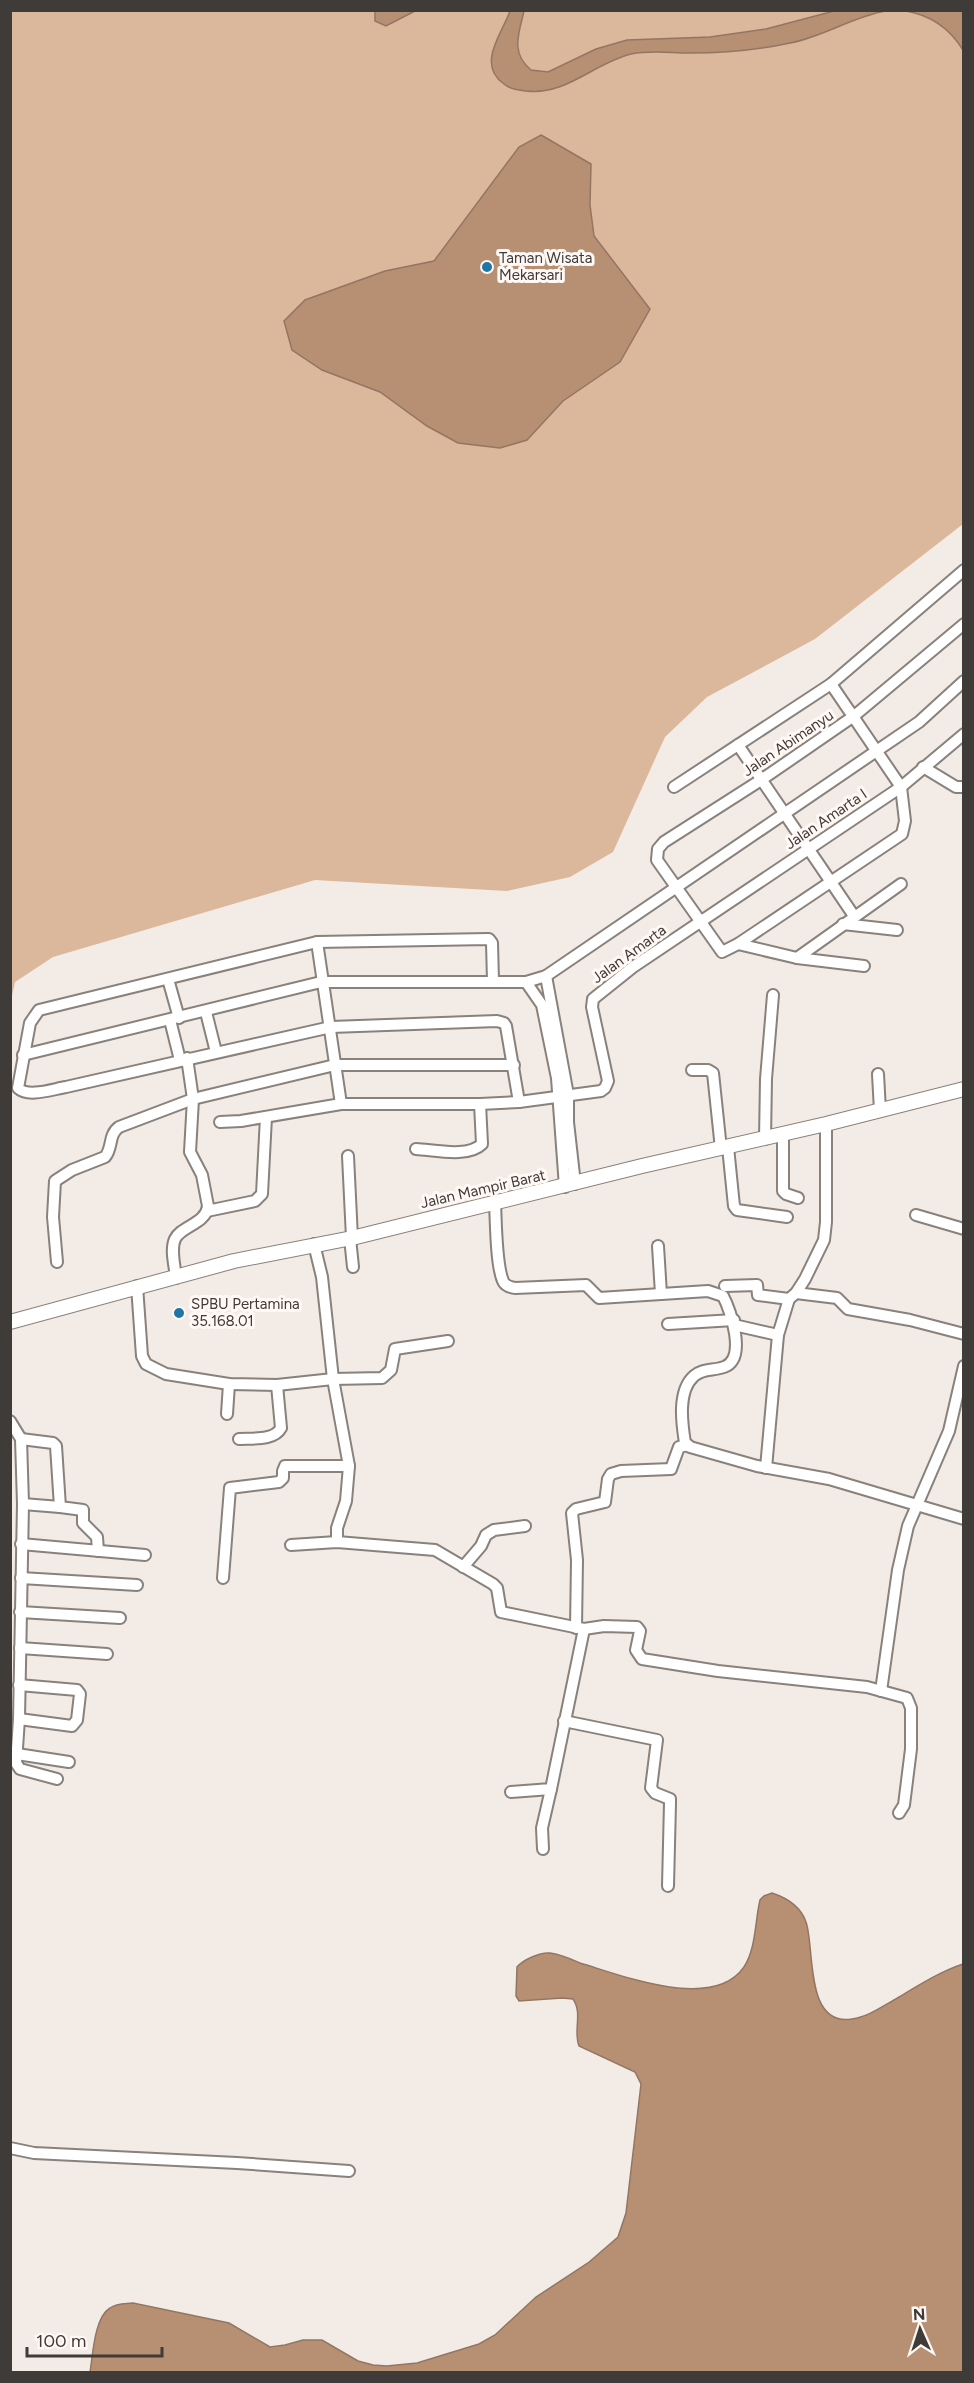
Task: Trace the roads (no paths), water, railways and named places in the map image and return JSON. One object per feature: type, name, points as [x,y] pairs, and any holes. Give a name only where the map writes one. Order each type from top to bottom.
[{"type":"street","points":[[674,787],[831,684],[963,570]]},
{"type":"street","name":"Jalan Abimanyu","points":[[674,887],[657,860],[658,849],[664,842],[761,780],[854,716],[963,624]]},
{"type":"street","points":[[23,1055],[321,982],[526,982],[546,976],[919,722],[963,681]]},
{"type":"street","points":[[674,887],[722,952],[738,944],[902,834],[905,821],[901,787],[831,684]]},
{"type":"street","name":"Jalan Amarta I","points":[[700,923],[901,787],[963,734]]},
{"type":"street","points":[[738,745],[854,916]]},
{"type":"street","points":[[923,767],[956,788],[963,787]]},
{"type":"street","points":[[797,958],[901,884]]},
{"type":"street","name":"Jalan Amarta","points":[[564,1095],[600,1090],[605,1088],[608,1081],[592,1007],[593,999],[633,967],[700,923]]},
{"type":"street","points":[[843,924],[897,930]]},
{"type":"street","points":[[493,981],[492,942],[489,939],[317,942],[39,1010],[30,1023],[18,1088],[28,1093],[66,1087],[330,1027],[501,1022],[506,1026],[519,1102]]},
{"type":"street","points":[[317,942],[321,982],[341,1104]]},
{"type":"street","points":[[738,944],[797,958],[864,966]]},
{"type":"street","points":[[546,976],[546,1004],[564,1095],[570,1185]]},
{"type":"street","points":[[168,979],[193,1100],[190,1152],[202,1175],[207,1211]]},
{"type":"street","points":[[526,982],[546,1004]]},
{"type":"street","points":[[765,1139],[766,1079],[773,995]]},
{"type":"street","points":[[206,1012],[216,1052]]},
{"type":"street","points":[[57,1262],[53,1217],[55,1181],[72,1170],[105,1157],[108,1154],[112,1134],[119,1127],[193,1100],[335,1065],[514,1065]]},
{"type":"street","points":[[692,1070],[708,1070],[713,1073],[736,1210],[787,1217]]},
{"type":"street","points":[[878,1074],[880,1111]]},
{"type":"street","name":"Jalan Mampir Barat","points":[[10,1322],[234,1261],[351,1238],[963,1089]]},
{"type":"street","points":[[220,1122],[266,1117],[341,1104],[480,1104],[519,1102],[564,1095]]},
{"type":"street","points":[[416,1149],[453,1151],[477,1148],[482,1144],[480,1104]]},
{"type":"street","points":[[176,1278],[173,1246],[176,1236],[199,1220],[207,1211],[255,1201],[262,1194],[266,1117]]},
{"type":"street","points":[[766,1468],[778,1335],[793,1296],[805,1279],[824,1239],[826,1124]]},
{"type":"street","points":[[783,1134],[783,1191],[798,1198]]},
{"type":"street","points":[[348,1156],[353,1267]]},
{"type":"street","points":[[495,1203],[500,1264],[503,1281],[507,1286],[515,1288],[586,1285],[599,1298],[708,1291],[723,1296],[734,1323],[735,1357],[730,1364],[722,1368],[707,1369],[693,1377],[686,1388],[682,1420],[685,1443],[688,1445]]},
{"type":"street","points":[[916,1215],[963,1229]]},
{"type":"street","points":[[314,1244],[322,1277],[333,1379],[349,1466],[346,1501],[337,1528],[337,1542]]},
{"type":"street","points":[[658,1246],[661,1294]]},
{"type":"street","points":[[725,1286],[757,1285],[758,1294],[837,1298],[848,1309],[910,1320],[963,1334]]},
{"type":"street","points":[[137,1286],[142,1356],[146,1364],[166,1374],[229,1383],[277,1385],[333,1379],[382,1378],[391,1370],[395,1349],[448,1341]]},
{"type":"street","points":[[668,1324],[734,1323],[778,1335]]},
{"type":"street","points":[[881,1691],[898,1570],[908,1526],[949,1431],[962,1380],[963,1366]]},
{"type":"street","points":[[227,1414],[229,1383]]},
{"type":"street","points":[[239,1439],[278,1433],[281,1428],[277,1385]]},
{"type":"street","points":[[10,1421],[21,1439],[23,1504],[19,1719],[16,1763],[20,1769],[57,1779]]},
{"type":"street","points":[[21,1439],[53,1443],[56,1446],[60,1507]]},
{"type":"street","points":[[543,1849],[542,1828],[557,1766],[580,1628],[572,1513],[576,1509],[605,1502],[608,1496],[608,1479],[611,1474],[621,1471],[671,1469],[680,1447],[688,1445],[766,1468],[829,1479],[963,1519]]},
{"type":"street","points":[[223,1578],[230,1488],[279,1482],[283,1478],[285,1466],[349,1466]]},
{"type":"street","points":[[23,1504],[83,1510],[83,1523],[97,1537],[98,1551]]},
{"type":"street","points":[[463,1567],[481,1546],[486,1535],[494,1530],[525,1526]]},
{"type":"street","points":[[291,1545],[337,1542],[435,1550],[493,1584],[497,1588],[501,1611],[580,1628],[637,1627],[640,1631],[636,1650],[642,1659],[718,1671],[867,1687],[907,1698],[910,1702],[910,1749],[904,1805],[899,1813]]},
{"type":"street","points":[[21,1544],[146,1555]]},
{"type":"street","points":[[21,1578],[137,1585]]},
{"type":"street","points":[[20,1612],[120,1618]]},
{"type":"street","points":[[20,1648],[108,1654]]},
{"type":"street","points":[[19,1685],[77,1690],[80,1694],[77,1720],[72,1726],[19,1719]]},
{"type":"street","points":[[564,1721],[657,1740],[651,1788],[655,1793],[670,1799],[668,1886]]},
{"type":"street","points":[[17,1754],[69,1762]]},
{"type":"street","points":[[511,1792],[550,1789]]},
{"type":"street","points":[[10,2148],[34,2153],[349,2171]]},
{"type":"place","name":"Taman Wisata Mekarsari","points":[[487,267]]},
{"type":"place","name":"SPBU Pertamina 35.168.01","points":[[179,1313]]}]
